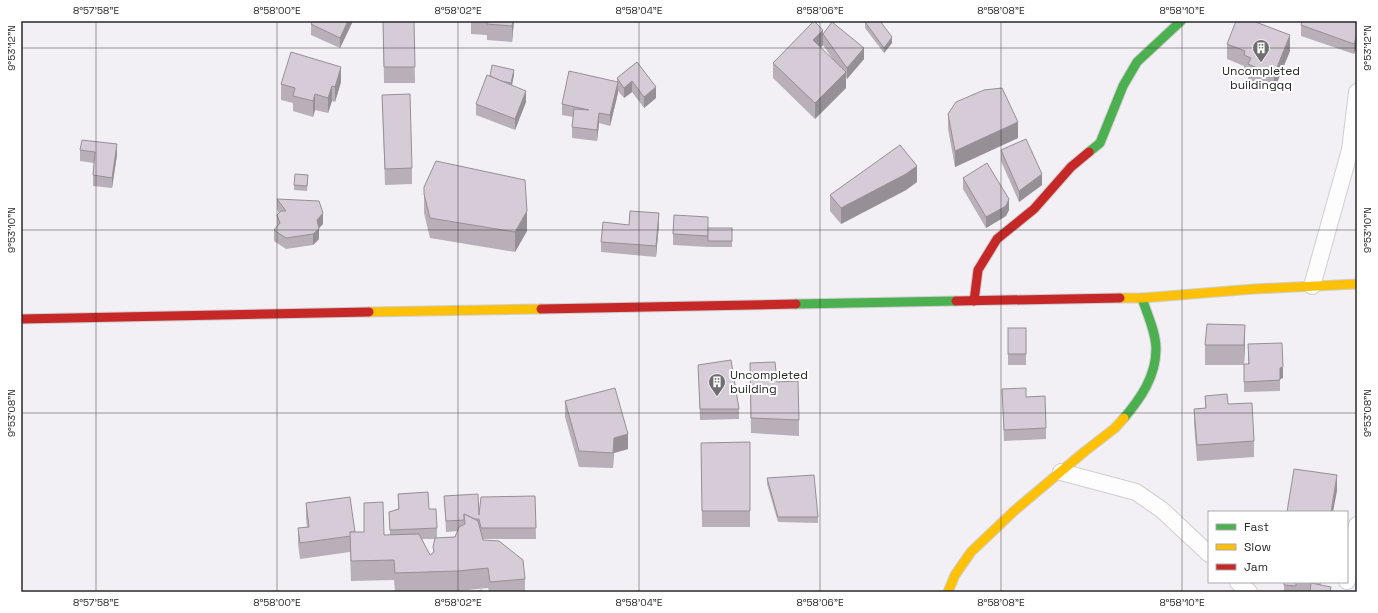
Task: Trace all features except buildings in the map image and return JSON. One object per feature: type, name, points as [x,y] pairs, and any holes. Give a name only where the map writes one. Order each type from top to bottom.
[{"type":"main road","points":[[974,301],[978,270],[997,239],[1034,209],[1071,167],[1100,143],[1123,86],[1137,62],[1181,21]]},
{"type":"main road","points":[[21,319],[1142,298],[1254,289],[1357,284]]},
{"type":"main road","points":[[948,592],[955,576],[971,552],[993,530],[1084,452],[1115,428],[1134,406],[1147,386],[1154,365],[1156,348],[1152,328],[1142,298]]},
{"type":"street","points":[[1312,286],[1350,150],[1357,92]]},
{"type":"street","points":[[1061,472],[1136,492],[1162,510],[1208,553]]},
{"type":"street","points":[[1348,578],[1355,552],[1357,525]]},
{"type":"street","points":[[1239,583],[1249,592]]},
{"type":"traffic: fast","points":[[1089,152],[1100,143],[1123,86],[1137,62],[1181,21]]},
{"type":"traffic: fast","points":[[1124,418],[1142,394],[1150,377],[1155,359],[1155,336],[1142,298]]},
{"type":"traffic: fast","points":[[796,304],[956,301]]},
{"type":"traffic: slow","points":[[1120,298],[1142,298],[1254,289],[1357,284]]},
{"type":"traffic: slow","points":[[369,312],[541,309]]},
{"type":"traffic: slow","points":[[948,592],[955,575],[971,552],[1014,511],[1115,428],[1124,418]]},
{"type":"traffic: jam","points":[[974,301],[978,270],[997,239],[1034,209],[1071,167],[1089,152]]},
{"type":"traffic: jam","points":[[956,301],[1120,298]]},
{"type":"traffic: jam","points":[[541,309],[796,304]]},
{"type":"traffic: jam","points":[[21,319],[369,312]]},
{"type":"place","name":"Uncompleted buildingqq","points":[[1261,63]]},
{"type":"place","name":"Uncompleted building","points":[[717,397]]}]
